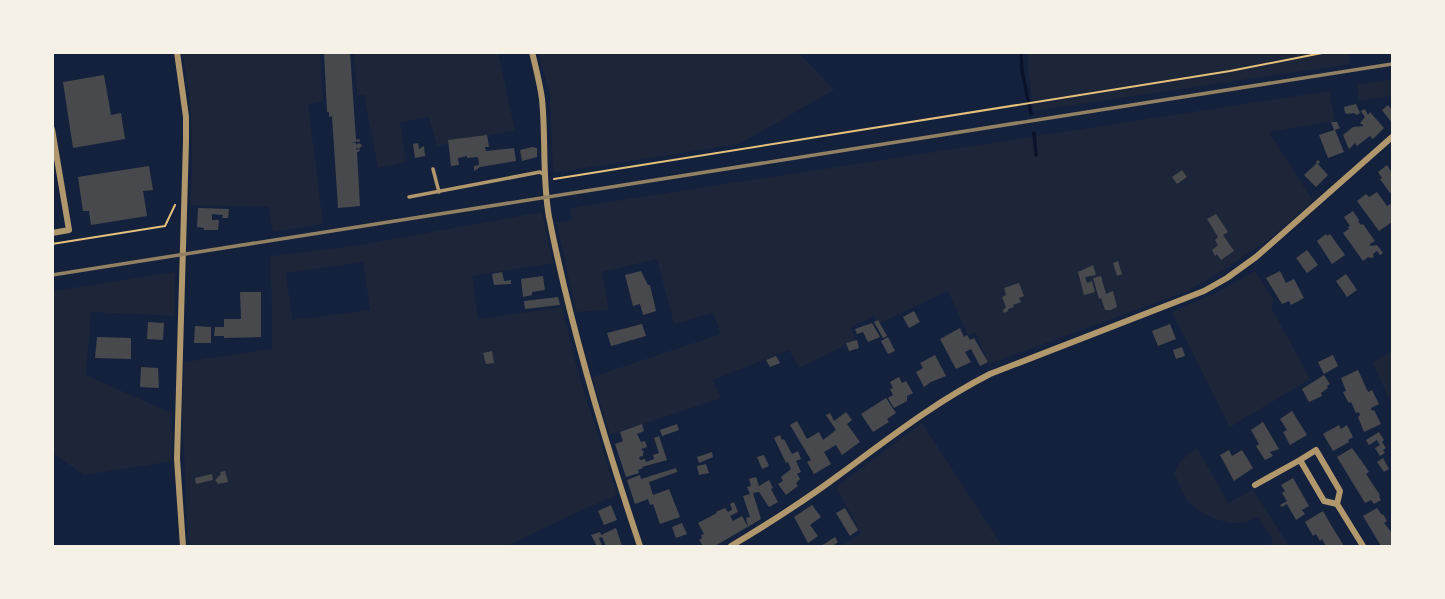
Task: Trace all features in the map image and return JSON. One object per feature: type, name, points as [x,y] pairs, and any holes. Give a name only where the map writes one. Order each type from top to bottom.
[{"type":"street","points":[[177,52],[186,117],[177,459],[183,547]]},
{"type":"street","points":[[532,52],[542,99],[548,214],[575,332],[640,547]]},
{"type":"street","points":[[52,129],[69,230],[52,233]]},
{"type":"street","points":[[732,547],[777,519],[920,415],[962,388],[990,373],[1204,291],[1227,278],[1256,257],[1392,137]]},
{"type":"street","points":[[1255,485],[1316,450],[1340,491],[1337,504],[1363,547]]},
{"type":"street","points":[[1300,460],[1324,501],[1337,504]]},
{"type":"lane","points":[[433,169],[439,192]]},
{"type":"lane","points":[[409,197],[540,172],[545,175]]},
{"type":"path","points":[[545,175],[552,180],[1217,73],[1327,52]]},
{"type":"path","points":[[52,244],[165,226],[177,201],[184,200]]},
{"type":"shaded area","points":[[1348,52],[1350,64],[1034,111],[1028,71],[1028,53]]},
{"type":"shaded area","points":[[182,53],[320,53],[323,101],[308,104],[323,224],[273,232],[269,207],[190,205],[192,129]]},
{"type":"shaded area","points":[[354,53],[498,53],[515,130],[437,146],[429,117],[400,122],[406,162],[378,168],[364,95],[357,95]]},
{"type":"shaded area","points":[[538,53],[799,53],[834,90],[739,144],[553,173],[550,94]]},
{"type":"shaded area","points":[[1392,79],[1392,96],[1359,101],[1357,85]]},
{"type":"shaded area","points":[[1329,91],[1335,121],[1269,132],[1313,201],[1271,238],[1185,292],[989,364],[975,332],[968,335],[948,291],[878,324],[874,316],[850,328],[856,340],[799,368],[789,350],[713,380],[721,398],[610,435],[592,377],[721,334],[713,313],[674,324],[657,259],[602,272],[609,310],[576,312],[557,223],[572,220],[570,208]]},
{"type":"shaded area","points":[[542,212],[553,263],[472,276],[478,319],[562,307],[577,369],[617,495],[507,546],[188,546],[182,410],[184,362],[272,349],[271,256],[361,245]],"holes":[[[363,262],[370,310],[292,320],[286,273]]]},
{"type":"shaded area","points":[[1255,271],[1274,301],[1271,307],[1310,379],[1230,427],[1172,312],[1220,291]]},
{"type":"shaded area","points":[[175,272],[175,316],[91,312],[86,375],[171,413],[173,461],[84,475],[53,453],[53,291]]},
{"type":"shaded area","points":[[1392,351],[1392,406],[1373,363]]},
{"type":"shaded area","points":[[922,423],[1002,546],[841,546],[861,533],[836,487]]},
{"type":"shaded area","points":[[1197,448],[1228,503],[1253,490],[1289,546],[1270,546],[1273,540],[1258,517],[1245,523],[1231,523],[1215,519],[1188,502],[1174,473],[1180,461]]},
{"type":"building","points":[[324,52],[350,52],[356,140],[360,140],[351,143],[362,145],[358,149],[356,147],[357,150],[360,151],[357,152],[360,206],[338,208],[332,116],[329,117],[327,112]]},
{"type":"building","points":[[104,75],[111,115],[121,113],[125,139],[73,148],[63,82]]},
{"type":"building","points":[[1356,104],[1360,113],[1345,113],[1344,107]]},
{"type":"building","points":[[1388,105],[1392,110],[1392,123],[1382,110]]},
{"type":"building","points":[[1365,109],[1368,115],[1370,112],[1384,128],[1373,139],[1370,136],[1349,149],[1343,135],[1353,127],[1364,126],[1360,123],[1365,117],[1361,111]]},
{"type":"building","points":[[1331,122],[1337,122],[1340,128],[1335,130],[1344,152],[1328,158],[1319,135],[1334,130]]},
{"type":"building","points":[[487,135],[489,147],[485,147],[486,151],[514,148],[516,161],[480,167],[474,171],[474,166],[479,165],[478,157],[467,156],[458,158],[459,165],[451,166],[448,140]]},
{"type":"building","points":[[418,143],[419,149],[424,146],[425,156],[415,158],[413,144]]},
{"type":"building","points":[[537,148],[537,157],[522,161],[520,150]]},
{"type":"building","points":[[1318,160],[1318,164],[1328,175],[1316,187],[1304,175]]},
{"type":"building","points":[[1387,165],[1392,173],[1390,193],[1378,172]]},
{"type":"building","points":[[149,166],[153,190],[143,191],[147,216],[91,225],[89,211],[83,211],[78,177]]},
{"type":"building","points":[[1182,170],[1187,177],[1177,184],[1172,177]]},
{"type":"building","points":[[1377,192],[1387,206],[1392,203],[1392,222],[1379,231],[1357,201],[1366,194],[1369,197]]},
{"type":"building","points":[[198,208],[229,209],[228,218],[212,214],[212,220],[219,220],[218,230],[204,230],[197,227]]},
{"type":"building","points":[[1353,211],[1375,241],[1370,246],[1377,245],[1383,253],[1380,255],[1377,251],[1373,254],[1374,257],[1363,261],[1343,233],[1350,226],[1344,217]]},
{"type":"building","points":[[1216,214],[1228,232],[1223,235],[1234,251],[1221,260],[1212,250],[1218,245],[1215,240],[1218,237],[1207,219]]},
{"type":"building","points":[[1330,234],[1345,255],[1332,264],[1317,241]]},
{"type":"building","points":[[1307,250],[1318,265],[1307,273],[1296,258]]},
{"type":"building","points":[[1118,261],[1122,274],[1117,276],[1113,263]]},
{"type":"building","points":[[1093,265],[1096,275],[1085,277],[1087,283],[1092,281],[1095,292],[1084,295],[1078,272]]},
{"type":"building","points":[[641,271],[650,285],[656,311],[643,315],[640,304],[633,306],[625,275]]},
{"type":"building","points":[[1280,271],[1286,283],[1294,279],[1304,298],[1291,305],[1289,301],[1282,304],[1266,278]]},
{"type":"building","points":[[502,272],[504,281],[511,280],[511,284],[494,285],[492,274]]},
{"type":"building","points":[[1346,274],[1357,290],[1347,297],[1336,281]]},
{"type":"building","points":[[543,276],[545,290],[523,297],[521,279]]},
{"type":"building","points":[[1101,276],[1106,294],[1113,291],[1117,307],[1111,310],[1105,310],[1101,298],[1099,299],[1093,278]]},
{"type":"building","points":[[1019,283],[1024,296],[1019,298],[1021,302],[1004,313],[1004,288]]},
{"type":"building","points":[[240,292],[261,292],[261,337],[214,336],[215,327],[224,327],[224,319],[241,319]]},
{"type":"building","points":[[558,297],[560,305],[525,309],[524,301]]},
{"type":"building","points":[[914,311],[920,322],[909,328],[903,317]]},
{"type":"building","points":[[878,320],[887,336],[883,338],[874,322]]},
{"type":"building","points":[[148,322],[164,323],[163,340],[147,339]]},
{"type":"building","points":[[872,323],[880,337],[868,342],[863,332],[857,334],[855,329]]},
{"type":"building","points":[[642,324],[646,336],[611,346],[607,333]]},
{"type":"building","points":[[1170,324],[1176,339],[1158,346],[1152,331]]},
{"type":"building","points":[[195,326],[211,327],[211,343],[194,343]]},
{"type":"building","points":[[960,328],[964,337],[967,335],[970,340],[974,338],[988,362],[980,366],[971,349],[965,352],[971,362],[956,369],[940,339]]},
{"type":"building","points":[[97,337],[131,338],[131,359],[95,358]]},
{"type":"building","points":[[888,337],[895,351],[888,354],[881,341]]},
{"type":"building","points":[[857,340],[859,348],[849,351],[846,343]]},
{"type":"building","points":[[1182,347],[1185,356],[1176,359],[1173,350]]},
{"type":"building","points":[[492,351],[494,363],[486,364],[483,353]]},
{"type":"building","points":[[935,355],[946,376],[924,387],[916,372],[923,368],[920,363]]},
{"type":"building","points":[[1333,355],[1338,366],[1324,374],[1318,362]]},
{"type":"building","points":[[776,356],[780,363],[770,367],[766,360]]},
{"type":"building","points":[[141,367],[158,368],[159,388],[140,387]]},
{"type":"building","points":[[1358,370],[1368,392],[1372,390],[1379,404],[1371,408],[1381,424],[1364,432],[1358,417],[1359,412],[1356,413],[1343,392],[1346,391],[1341,378]]},
{"type":"building","points":[[1324,375],[1330,384],[1328,388],[1321,393],[1322,396],[1309,402],[1302,389]]},
{"type":"building","points":[[899,377],[902,383],[906,381],[913,393],[907,396],[907,401],[894,408],[888,398],[893,395],[890,382]]},
{"type":"building","points":[[886,398],[896,413],[887,419],[889,422],[873,432],[861,414]]},
{"type":"building","points":[[1292,411],[1307,435],[1290,445],[1283,432],[1287,430],[1280,419]]},
{"type":"building","points":[[846,412],[852,420],[847,424],[860,442],[842,455],[836,445],[824,452],[831,464],[814,474],[807,462],[811,460],[790,425],[797,421],[807,439],[819,432],[823,440],[836,430],[826,415],[830,413],[834,421]]},
{"type":"building","points":[[1263,422],[1279,449],[1270,452],[1273,456],[1265,460],[1256,446],[1259,444],[1251,430]]},
{"type":"building","points":[[642,424],[644,431],[637,434],[647,447],[641,449],[644,452],[643,456],[639,457],[640,460],[645,459],[646,462],[659,453],[654,438],[659,436],[667,460],[642,467],[638,470],[639,473],[626,477],[615,444],[623,441],[620,432]]},
{"type":"building","points":[[677,424],[679,430],[662,436],[660,430]]},
{"type":"building","points":[[1339,425],[1341,429],[1347,425],[1353,437],[1333,451],[1323,434]]},
{"type":"building","points":[[1379,432],[1386,448],[1383,450],[1385,453],[1380,456],[1375,448],[1380,445],[1377,440],[1369,445],[1366,440]]},
{"type":"building","points":[[780,435],[792,454],[798,451],[801,459],[796,461],[801,472],[797,474],[800,479],[796,483],[798,486],[786,495],[778,484],[783,481],[781,477],[791,469],[774,438]]},
{"type":"building","points":[[1352,448],[1369,472],[1366,474],[1380,495],[1381,500],[1374,504],[1371,500],[1365,503],[1337,457]]},
{"type":"building","points":[[1229,450],[1232,456],[1242,450],[1253,468],[1234,481],[1220,455]]},
{"type":"building","points":[[712,452],[713,457],[699,463],[697,457]]},
{"type":"building","points":[[764,455],[769,466],[762,469],[757,457]]},
{"type":"building","points":[[1383,458],[1389,469],[1384,472],[1377,462]]},
{"type":"building","points":[[706,464],[709,473],[699,475],[697,466]]},
{"type":"building","points":[[676,468],[677,472],[649,482],[653,495],[669,489],[680,517],[660,524],[653,504],[650,505],[648,499],[635,504],[627,480],[640,475],[641,479]]},
{"type":"building","points":[[225,471],[228,482],[218,484],[215,480],[220,472]]},
{"type":"building","points":[[212,474],[213,480],[196,484],[195,478]]},
{"type":"building","points":[[756,477],[759,486],[769,480],[778,502],[769,507],[759,492],[753,493],[761,519],[748,527],[746,518],[750,517],[743,496],[750,494],[747,487],[751,486],[749,479]]},
{"type":"building","points":[[1293,478],[1309,506],[1302,510],[1305,514],[1296,520],[1287,504],[1282,507],[1280,505],[1287,501],[1281,485]]},
{"type":"building","points":[[734,502],[738,512],[730,516],[733,521],[742,516],[748,527],[715,546],[703,546],[699,540],[704,534],[698,523],[725,508],[730,511],[730,504]]},
{"type":"building","points":[[611,505],[617,520],[604,525],[598,511]]},
{"type":"building","points":[[812,505],[821,517],[810,525],[818,536],[808,543],[794,517]]},
{"type":"building","points":[[845,508],[858,530],[850,536],[836,513]]},
{"type":"building","points":[[1377,508],[1392,533],[1392,546],[1381,546],[1363,516]]},
{"type":"building","points":[[1323,511],[1344,546],[1326,546],[1316,534],[1313,536],[1305,522]]},
{"type":"building","points":[[682,523],[687,534],[676,538],[672,527]]},
{"type":"building","points":[[616,528],[622,546],[606,546],[602,537],[599,538],[602,546],[597,546],[591,535],[600,532],[601,535]]},
{"type":"building","points":[[835,537],[838,542],[835,546],[821,546]]},
{"type":"waterway","points":[[1021,52],[1031,114]]},
{"type":"waterway","points":[[1034,133],[1036,155]]},
{"type":"railway","points":[[52,275],[1392,64]]}]
